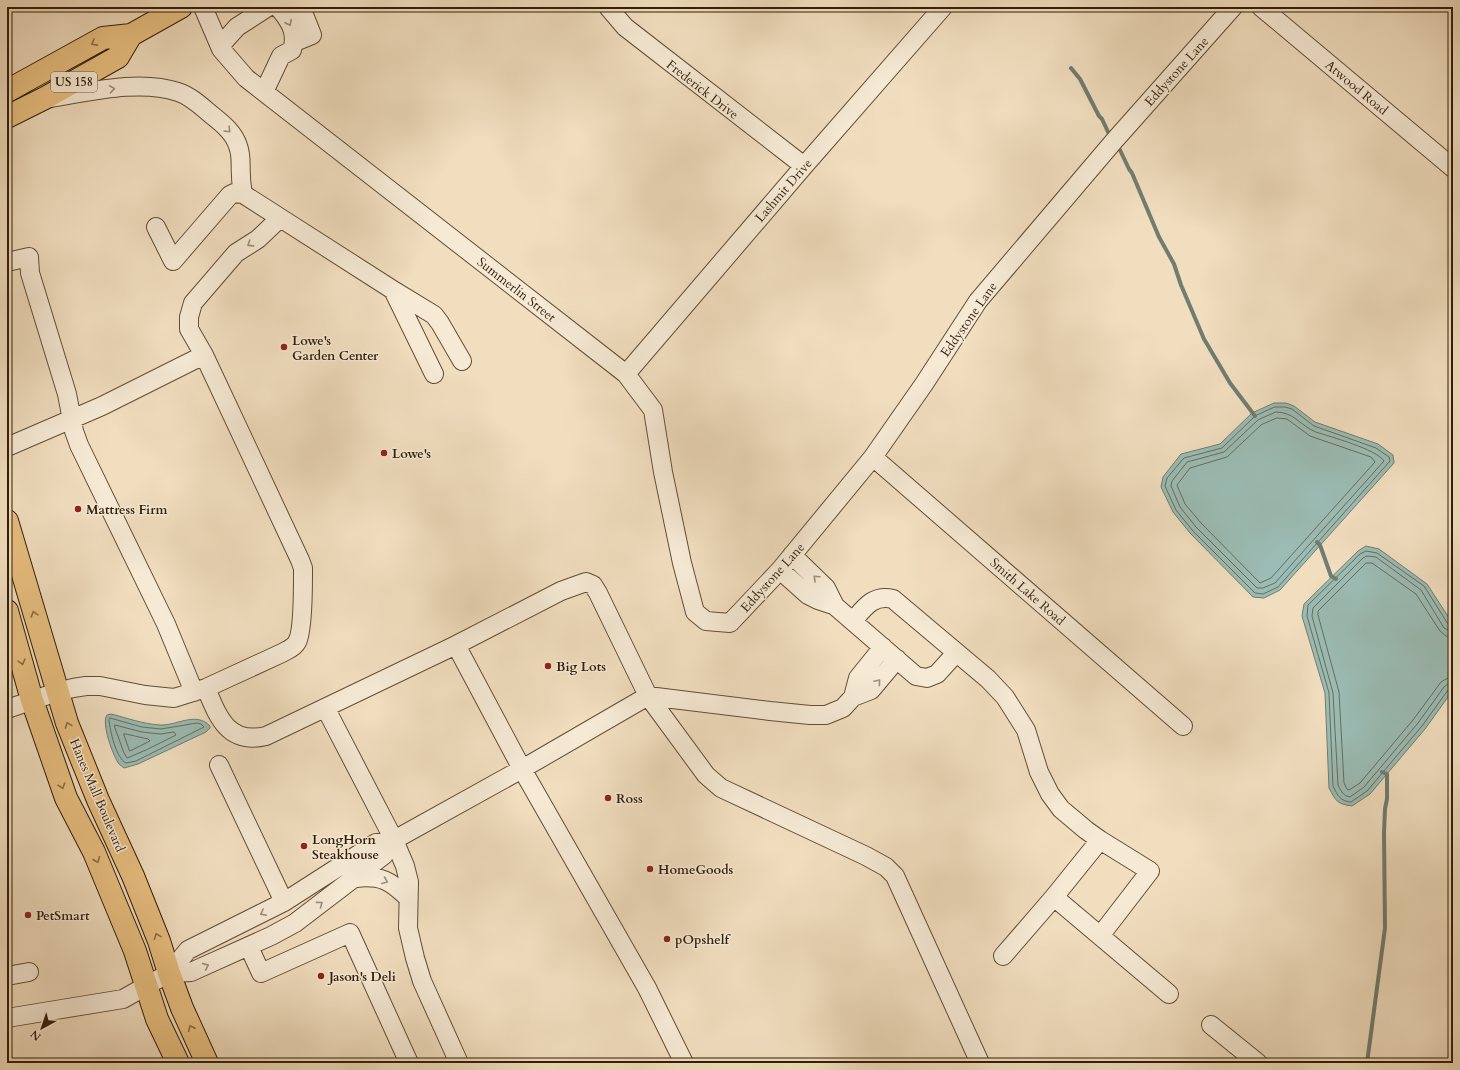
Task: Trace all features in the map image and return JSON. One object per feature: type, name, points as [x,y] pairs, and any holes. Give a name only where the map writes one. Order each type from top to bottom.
[{"type":"main road","name":"US 158","points":[[7,91],[104,38],[131,35],[181,7]]},
{"type":"main road","name":"US 158","points":[[7,117],[45,98],[118,57],[131,35]]},
{"type":"main road","name":"Hanes Mall Boulevard","points":[[7,521],[67,724],[98,800],[133,876],[159,940],[182,1008],[207,1063]]},
{"type":"main road","name":"Hanes Mall Boulevard","points":[[7,611],[32,700],[66,798],[94,852],[134,950],[157,1019],[178,1063]]},
{"type":"street","name":"Summerlin Street","points":[[203,7],[220,46],[246,78],[626,374],[653,410],[664,480],[682,563],[696,612],[706,621],[730,623]]},
{"type":"street","points":[[220,46],[237,27],[268,7]]},
{"type":"street","points":[[264,92],[280,56],[292,50],[295,42],[290,22],[278,7]]},
{"type":"street","points":[[295,42],[312,35],[301,7]]},
{"type":"street","name":"Frederick Drive","points":[[608,7],[625,27],[804,166]]},
{"type":"street","name":"Lashmit Drive","points":[[626,374],[804,166],[943,7]]},
{"type":"street","name":"Eddystone Lane","points":[[730,623],[780,570],[873,457],[924,384],[978,300],[1114,141],[1233,7]]},
{"type":"street","name":"Atwood Road","points":[[1261,7],[1453,168]]},
{"type":"street","points":[[45,98],[117,88],[142,87],[160,88],[178,92],[191,98],[234,136],[239,146],[241,160],[240,178],[243,194]]},
{"type":"street","points":[[156,227],[172,261],[230,195],[243,194],[434,315],[446,332],[462,361]]},
{"type":"street","points":[[7,709],[73,688],[100,686],[144,695],[174,698],[200,690],[282,653],[292,648],[297,642],[300,630],[303,568],[204,355],[189,329],[189,318],[193,303],[236,253],[258,238],[279,218]]},
{"type":"street","points":[[7,262],[29,257],[30,273],[67,394],[74,431],[79,445],[166,624],[200,690],[218,717],[234,732],[244,737],[255,739],[266,736],[456,645],[561,591],[581,583],[590,583],[598,592],[648,696],[706,775],[721,788],[866,856],[886,867],[895,876],[980,1063]]},
{"type":"street","points":[[393,290],[434,374]]},
{"type":"street","points":[[7,447],[73,420],[204,355]]},
{"type":"street","name":"Smith Lake Road","points":[[873,457],[1183,726]]},
{"type":"street","points":[[792,555],[826,588],[834,605]]},
{"type":"street","points":[[780,570],[808,595],[834,605],[916,676],[927,678],[937,674],[956,653]]},
{"type":"street","points":[[853,621],[867,604],[885,597],[893,599],[988,679],[1005,697],[1026,730],[1039,772],[1050,794],[1061,809],[1100,840],[1150,871],[1100,936]]},
{"type":"street","points":[[456,645],[522,769],[647,988],[684,1063]]},
{"type":"street","points":[[853,697],[858,678],[883,647]]},
{"type":"street","points":[[7,1018],[123,999],[169,973],[188,950],[284,902],[376,843],[394,840],[522,769],[648,696],[810,715],[826,715],[843,708],[853,697],[871,690],[897,659]]},
{"type":"street","points":[[326,708],[394,840],[405,866],[410,882],[408,898],[408,928],[422,981],[459,1063]]},
{"type":"street","points":[[218,765],[284,902]]},
{"type":"street","points":[[169,973],[192,972],[249,947],[295,923],[356,878],[384,855],[394,840]]},
{"type":"street","points":[[1003,956],[1054,897],[1100,840]]},
{"type":"street","points":[[356,878],[371,876],[385,880],[397,886],[408,898]]},
{"type":"street","points":[[1054,897],[1169,994]]},
{"type":"street","points":[[249,947],[261,973],[350,933],[409,1063]]},
{"type":"street","points":[[7,976],[29,972]]},
{"type":"street","points":[[1211,1025],[1258,1063]]},
{"type":"water","points":[[1274,403],[1286,403],[1294,406],[1315,422],[1378,444],[1393,455],[1394,463],[1280,590],[1264,598],[1253,597],[1190,533],[1173,512],[1161,487],[1163,477],[1181,454],[1220,444],[1252,413]]},
{"type":"water","points":[[1366,546],[1379,549],[1427,584],[1453,624],[1453,690],[1425,729],[1370,794],[1352,806],[1340,803],[1333,796],[1329,788],[1325,693],[1302,616],[1304,604],[1358,551]]},
{"type":"water","points":[[111,714],[141,722],[160,725],[192,719],[204,722],[210,726],[210,728],[206,732],[138,764],[124,768],[117,760],[111,747],[107,732],[106,719],[107,715]]},
{"type":"waterway","points":[[1071,68],[1080,79],[1109,134]]},
{"type":"waterway","points":[[1120,150],[1132,173],[1159,237],[1174,264],[1181,285],[1204,339],[1230,383],[1255,416]]},
{"type":"waterway","points":[[1317,542],[1320,545],[1331,576],[1336,579]]},
{"type":"waterway","points":[[1367,1063],[1385,928],[1384,833],[1387,799],[1387,774],[1382,772]]},
{"type":"place","name":"Lowe's Garden Center","points":[[284,347]]},
{"type":"place","name":"Lowe's","points":[[384,453]]},
{"type":"place","name":"Mattress Firm","points":[[78,509]]},
{"type":"place","name":"Big Lots","points":[[548,666]]},
{"type":"place","name":"Ross","points":[[608,798]]},
{"type":"place","name":"LongHorn Steakhouse","points":[[304,846]]},
{"type":"place","name":"HomeGoods","points":[[650,869]]},
{"type":"place","name":"PetSmart","points":[[28,915]]},
{"type":"place","name":"pOpshelf","points":[[667,939]]},
{"type":"place","name":"Jason's Deli","points":[[321,976]]}]
